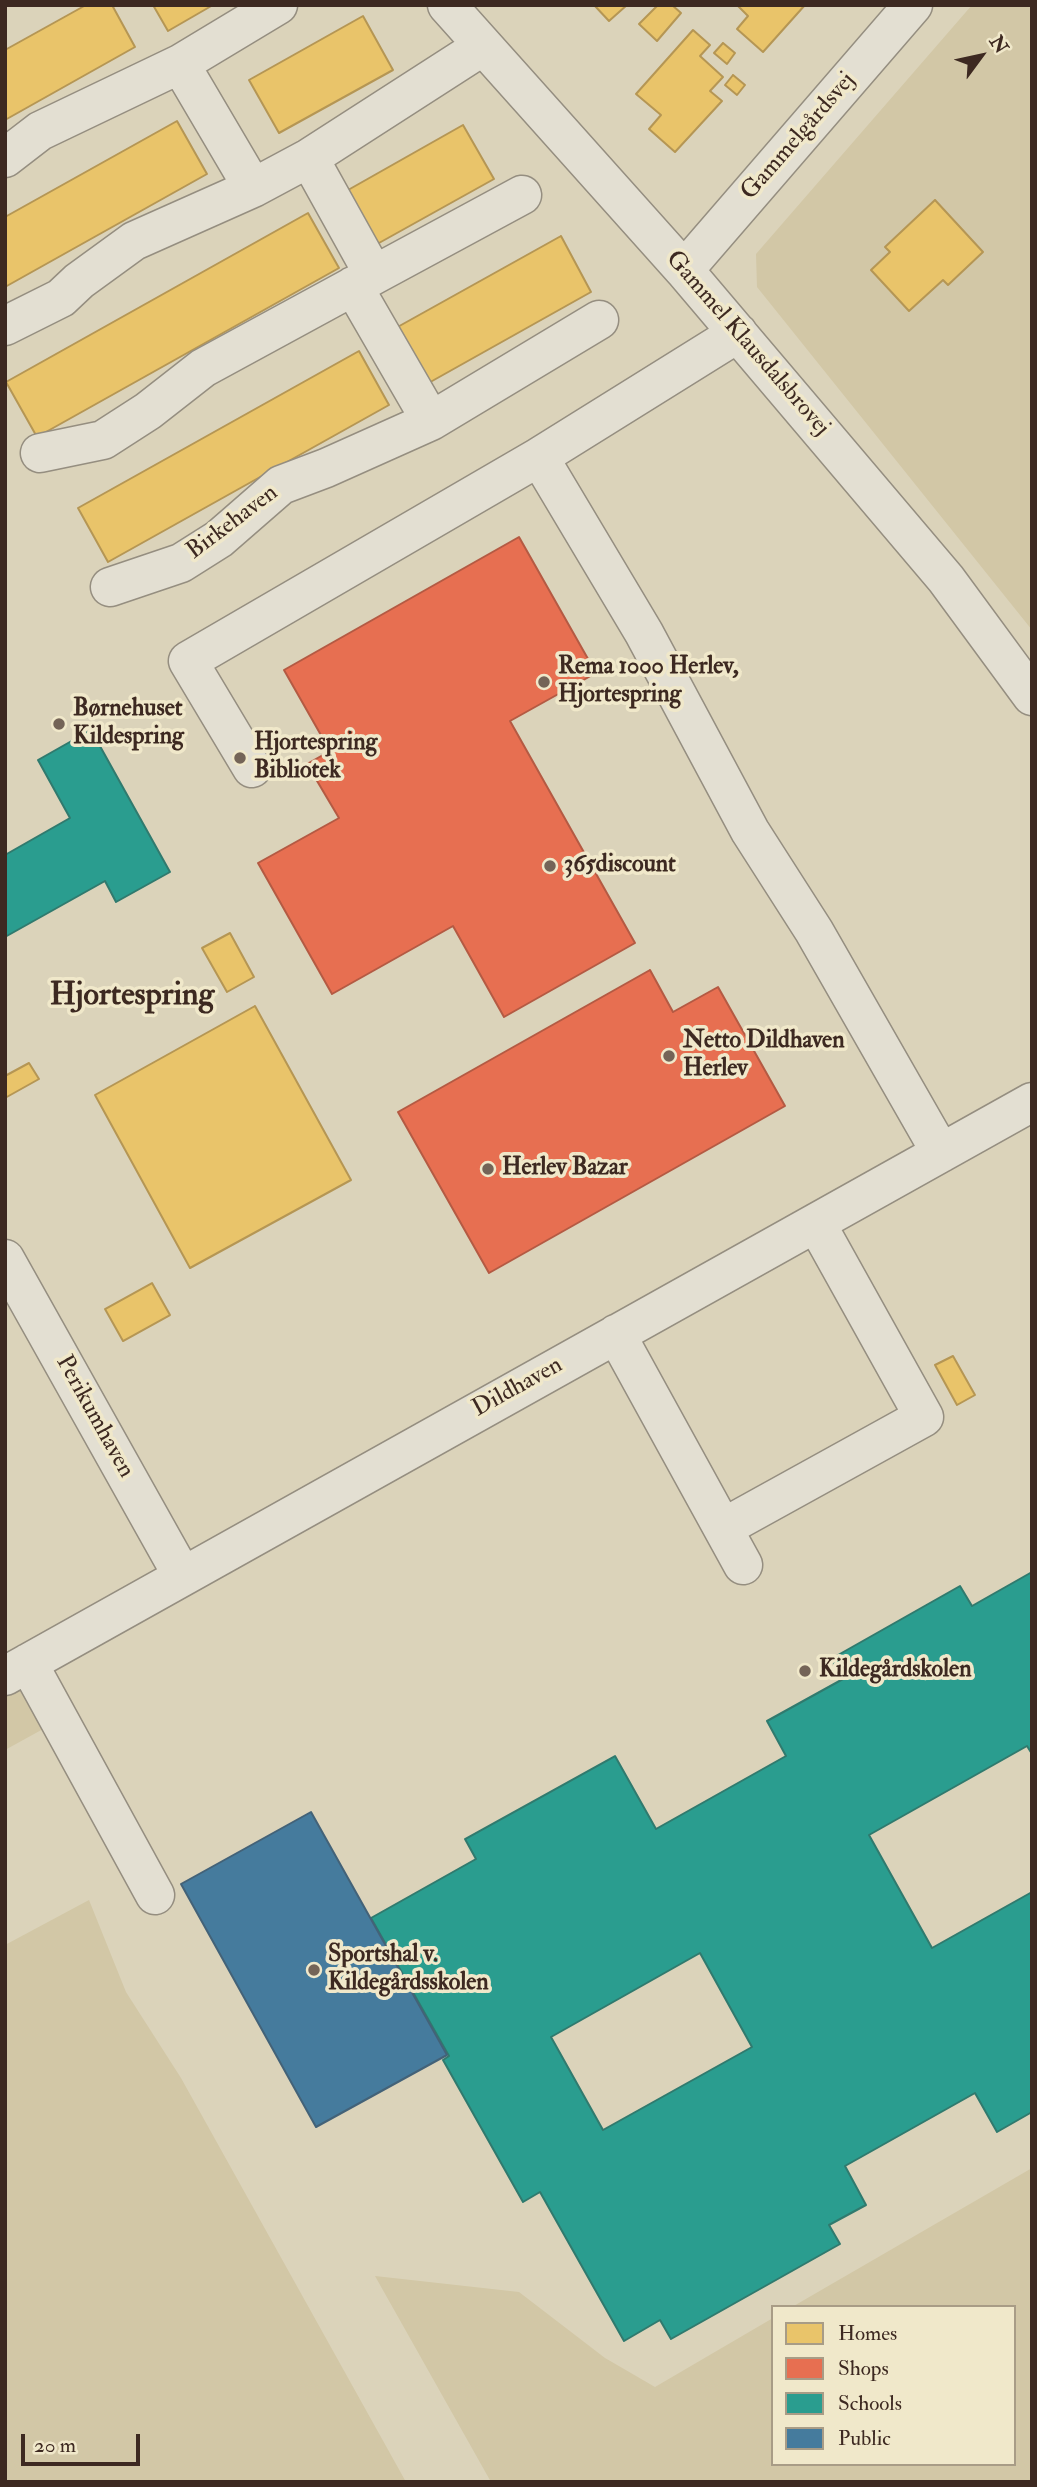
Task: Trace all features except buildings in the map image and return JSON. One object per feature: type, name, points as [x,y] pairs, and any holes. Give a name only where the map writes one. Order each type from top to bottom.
[{"type":"street","points":[[5,158],[40,131],[180,64],[278,5]]},
{"type":"street","name":"Gammel Klausdalsbrovej","points":[[447,5],[738,333],[946,579],[1032,696]]},
{"type":"street","name":"Gammelgårdsvej","points":[[684,270],[913,5]]},
{"type":"street","points":[[5,326],[61,298],[79,281],[134,241],[253,188],[309,158],[483,46]]},
{"type":"street","points":[[180,64],[253,188]]},
{"type":"street","points":[[309,158],[363,280],[431,421]]},
{"type":"street","points":[[40,453],[103,440],[148,411],[203,368],[522,195]]},
{"type":"street","name":"Birkehaven","points":[[110,587],[181,563],[219,539],[281,485],[431,421],[599,320]]},
{"type":"street","points":[[252,768],[188,661],[539,457],[738,333]]},
{"type":"street","points":[[539,457],[644,633],[750,831],[814,931],[941,1153]]},
{"type":"street","name":"Dildhaven","points":[[17,1669],[1032,1102]]},
{"type":"street","points":[[723,1528],[924,1417],[816,1223]]},
{"type":"street","name":"Perikumhaven","points":[[5,1259],[182,1575]]},
{"type":"street","points":[[615,1334],[743,1565]]},
{"type":"street","points":[[17,1669],[155,1895]]},
{"type":"shaded area","points":[[972,5],[1032,5],[1032,630],[757,287],[756,254]]},
{"type":"shaded area","points":[[53,1670],[74,1712],[5,1750],[5,1697]]},
{"type":"shaded area","points":[[89,1900],[126,1992],[181,2078],[406,2482],[5,2482],[5,1945]]},
{"type":"shaded area","points":[[1032,2168],[1032,2482],[491,2482],[375,2276],[519,2292],[605,2358],[655,2387],[771,2319],[771,2466],[1016,2466],[1016,2305],[795,2305]]},
{"type":"place","name":"Rema 1000 Herlev, Hjortespring","points":[[544,682]]},
{"type":"place","name":"Børnehuset Kildespring","points":[[59,724]]},
{"type":"place","name":"Hjortespring Bibliotek","points":[[240,758]]},
{"type":"place","name":"365discount","points":[[550,866]]},
{"type":"place","name":"Netto Dildhaven Herlev","points":[[669,1056]]},
{"type":"place","name":"Herlev Bazar","points":[[488,1169]]},
{"type":"place","name":"Kildegårdskolen","points":[[805,1671]]},
{"type":"place","name":"Sportshal v. Kildegårdsskolen","points":[[314,1970]]},
{"type":"district","name":"Hjortespring","points":[[132,997]]}]
